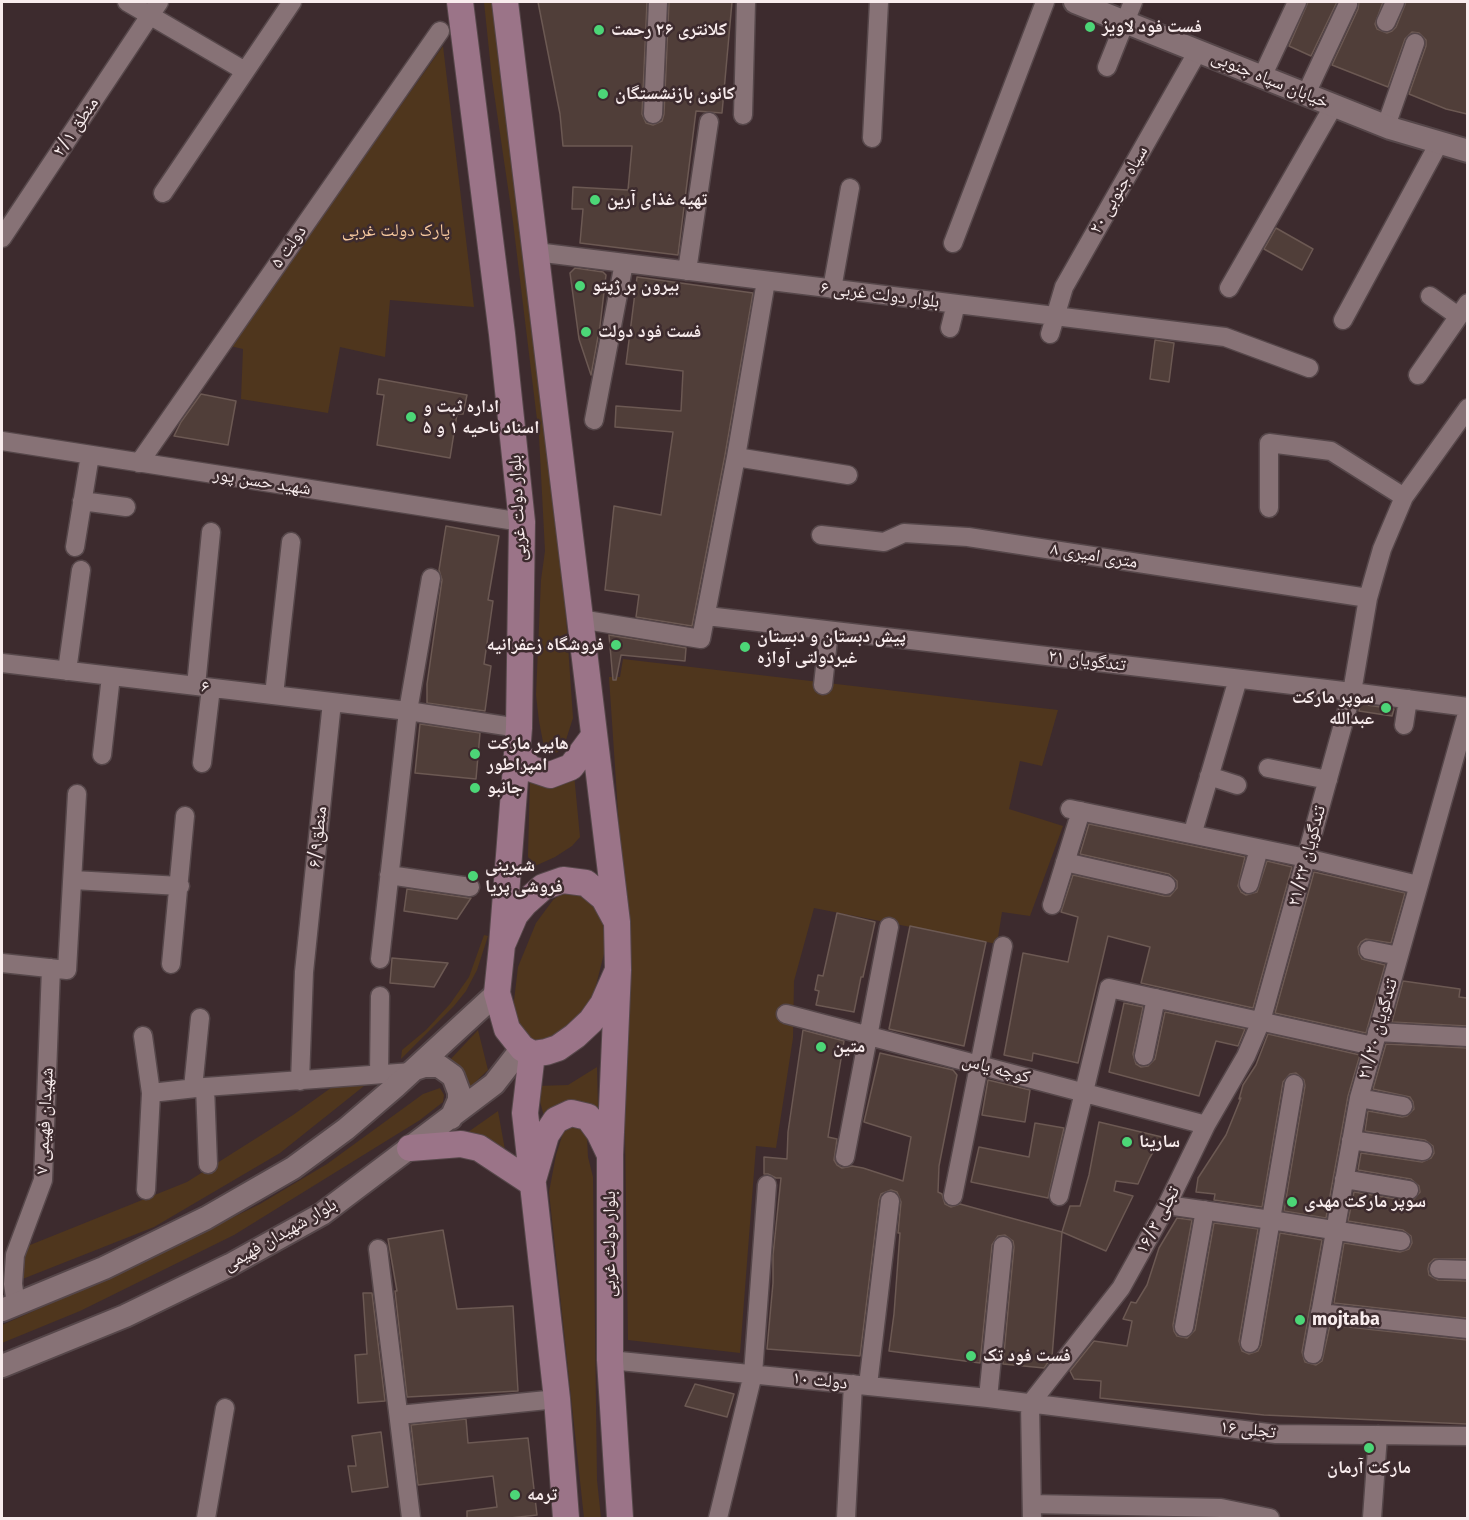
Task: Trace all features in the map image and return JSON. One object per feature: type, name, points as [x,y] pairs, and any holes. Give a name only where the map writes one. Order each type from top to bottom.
[{"type":"main road","name":"بلوار دولت غربی","points":[[459,2],[500,323],[522,522],[518,740],[502,945]]},
{"type":"main road","points":[[505,2],[617,922],[618,970],[603,1004],[591,1021],[558,1048],[546,1052],[527,1051]]},
{"type":"main road","points":[[518,740],[529,768],[550,775],[571,767],[594,736]]},
{"type":"main road","points":[[566,1518],[557,1399],[525,1113],[527,1051],[507,1029],[497,993],[502,945],[514,915],[543,886],[563,880],[586,883],[604,898],[617,922]]},
{"type":"main road","name":"بلوار دولت غربی","points":[[618,970],[610,1155],[610,1360],[620,1518]]},
{"type":"main road","points":[[532,1183],[546,1135],[556,1120],[571,1113],[588,1117],[599,1132],[610,1155]]},
{"type":"main road","points":[[410,1148],[461,1144],[479,1148],[532,1183]]},
{"type":"street","points":[[127,2],[155,8],[245,71]]},
{"type":"street","points":[[163,193],[292,2]]},
{"type":"street","points":[[653,114],[658,2]]},
{"type":"street","points":[[743,115],[746,2]]},
{"type":"street","points":[[872,138],[879,2]]},
{"type":"street","points":[[953,243],[1045,2]]},
{"type":"street","name":"خیابان سپاه جنوبی","points":[[1075,2],[1129,11],[1198,51],[1386,126],[1467,151]]},
{"type":"street","points":[[1262,77],[1297,2]]},
{"type":"street","points":[[1386,22],[1395,2]]},
{"type":"street","points":[[1306,94],[1348,4]]},
{"type":"street","name":"منطق ۲/۱","points":[[2,238],[155,8]]},
{"type":"street","points":[[1107,67],[1129,11]]},
{"type":"street","name":"۵ دولت","points":[[139,463],[440,31]]},
{"type":"street","points":[[1386,126],[1415,43]]},
{"type":"street","name":"۲۰ سپاه جنوبی","points":[[1050,334],[1064,287],[1198,51]]},
{"type":"street","points":[[1229,288],[1334,105]]},
{"type":"street","points":[[687,271],[709,122]]},
{"type":"street","points":[[1343,320],[1439,143]]},
{"type":"street","points":[[832,289],[850,188]]},
{"type":"street","name":"بلوار دولت غربی ۶","points":[[536,252],[1225,337],[1308,368]]},
{"type":"street","points":[[594,420],[624,263]]},
{"type":"street","points":[[580,619],[701,639],[736,457],[766,281]]},
{"type":"street","points":[[1418,375],[1463,310],[1430,296]]},
{"type":"street","points":[[950,328],[956,304]]},
{"type":"street","name":"۲۱/۲۲ تندگویان","points":[[1261,1021],[1352,692],[1368,598],[1382,549],[1404,497],[1467,408]]},
{"type":"street","name":"شهید حسن پور","points":[[2,441],[522,522]]},
{"type":"street","points":[[1269,508],[1269,443],[1331,451],[1404,497]]},
{"type":"street","points":[[75,547],[90,455]]},
{"type":"street","points":[[736,457],[848,475]]},
{"type":"street","points":[[82,501],[126,507]]},
{"type":"street","points":[[202,763],[211,532]]},
{"type":"street","name":"۸ متری امیری","points":[[820,535],[884,542],[904,533],[968,537],[1368,598]]},
{"type":"street","points":[[274,695],[291,542]]},
{"type":"street","points":[[67,671],[81,570]]},
{"type":"street","points":[[380,959],[408,711],[431,578]]},
{"type":"street","name":"۲۱ تندگویان","points":[[707,616],[1352,692],[1467,709]]},
{"type":"street","points":[[823,685],[829,631]]},
{"type":"street","name":"۶","points":[[2,663],[408,711],[518,740]]},
{"type":"street","points":[[102,755],[111,676]]},
{"type":"street","points":[[1195,825],[1238,679]]},
{"type":"street","points":[[1404,725],[1408,699]]},
{"type":"street","name":"منطق۶/۹","points":[[300,1081],[304,972],[332,702]]},
{"type":"street","name":"۲۱/۲۰ تندگویان","points":[[1313,1354],[1359,1098],[1467,709]]},
{"type":"street","points":[[1268,768],[1328,780]]},
{"type":"street","points":[[1209,776],[1238,785]]},
{"type":"street","name":"شهیدان فهیمی ۷","points":[[9,1307],[15,1255],[43,1180],[59,969],[73,880],[77,794]]},
{"type":"street","points":[[1052,905],[1065,862],[1075,810],[1306,858],[1418,885]]},
{"type":"street","points":[[171,964],[185,816]]},
{"type":"street","points":[[1249,884],[1258,849]]},
{"type":"street","points":[[1065,862],[1166,885]]},
{"type":"street","points":[[389,875],[470,887]]},
{"type":"street","points":[[73,880],[180,886]]},
{"type":"street","points":[[845,1157],[888,927]]},
{"type":"street","points":[[953,1196],[1003,946]]},
{"type":"street","points":[[1369,950],[1399,956]]},
{"type":"street","points":[[2,963],[59,969]]},
{"type":"street","points":[[1059,1196],[1109,988],[1261,1021],[1375,1039],[1467,1037]]},
{"type":"street","points":[[9,1307],[104,1269],[207,1218],[293,1168],[346,1129],[497,993]]},
{"type":"street","points":[[379,1074],[380,996]]},
{"type":"street","points":[[1144,1056],[1156,998]]},
{"type":"street","name":"کوچه یاس","points":[[786,1014],[1206,1125]]},
{"type":"street","points":[[200,1018],[199,1088],[208,1164]]},
{"type":"street","name":"۱۶/۳ تجلی","points":[[1030,1404],[1121,1288],[1167,1205],[1206,1125],[1246,1056],[1261,1021]]},
{"type":"street","points":[[142,1036],[151,1093],[146,1190]]},
{"type":"street","name":"بلوار شهیدان فهیمی","points":[[2,1366],[125,1316],[230,1265],[322,1214],[494,1084],[527,1051]]},
{"type":"street","points":[[151,1093],[379,1074],[414,1070],[423,1066],[439,1066],[453,1076],[459,1092],[459,1100],[451,1118]]},
{"type":"street","points":[[1250,1343],[1294,1084]]},
{"type":"street","points":[[1359,1098],[1403,1106]]},
{"type":"street","points":[[1351,1140],[1423,1151]]},
{"type":"street","points":[[1344,1179],[1408,1190]]},
{"type":"street","points":[[718,1518],[753,1374],[767,1185]]},
{"type":"street","points":[[846,1518],[860,1385],[890,1201]]},
{"type":"street","points":[[1167,1205],[1401,1241]]},
{"type":"street","points":[[1184,1327],[1205,1210]]},
{"type":"street","points":[[988,1398],[1003,1246]]},
{"type":"street","points":[[378,1249],[411,1518]]},
{"type":"street","points":[[1439,1269],[1467,1270]]},
{"type":"street","points":[[1320,1313],[1467,1329]]},
{"type":"street","name":"۱۰ دولت","points":[[610,1360],[1030,1404]]},
{"type":"street","points":[[399,1415],[557,1399]]},
{"type":"street","points":[[1030,1404],[1032,1511],[1221,1508],[1270,1518]]},
{"type":"street","name":"۱۶ تجلی","points":[[1030,1404],[1276,1434],[1467,1436]]},
{"type":"street","points":[[206,1518],[225,1408]]},
{"type":"street","points":[[1372,1518],[1378,1435]]},
{"type":"green space","points":[[484,2],[498,2],[563,573],[573,718],[564,746],[552,754],[543,742],[536,695],[541,580],[545,551],[539,436]]},
{"type":"green space","name":"پارک دولت غربی","points":[[443,46],[474,307],[390,300],[385,357],[340,347],[328,413],[241,399],[243,349],[230,346]]},
{"type":"green space","points":[[623,659],[1058,710],[1042,766],[1020,761],[1009,809],[1063,826],[1030,916],[1002,912],[997,944],[814,908],[794,981],[793,1038],[776,1148],[756,1146],[740,1353],[628,1340],[621,857],[609,677],[620,677]]},
{"type":"green space","points":[[574,774],[580,837],[572,846],[555,857],[535,866],[531,865],[528,856],[530,776]]},
{"type":"green space","points":[[564,892],[594,896],[607,934],[605,950],[594,993],[577,1028],[534,1043],[515,1020],[513,1009],[518,967],[536,923],[553,900]]},
{"type":"green space","points":[[484,935],[488,936],[477,970],[466,991],[401,1059],[402,1050],[426,1030],[450,1004],[469,977]]},
{"type":"green space","points":[[478,1030],[488,1070],[468,1089],[467,1080],[462,1073],[447,1063]]},
{"type":"green space","points":[[597,1067],[598,1107],[588,1103],[572,1102],[547,1128],[536,1086],[568,1085]]},
{"type":"green space","points":[[369,1082],[280,1153],[154,1227],[20,1280],[25,1247],[187,1182],[293,1115],[335,1085]]},
{"type":"green space","points":[[440,1088],[444,1095],[443,1102],[420,1120],[234,1235],[80,1311],[2,1343],[2,1325],[120,1273],[260,1204],[327,1164],[423,1094]]},
{"type":"green space","points":[[498,1111],[505,1150],[461,1137]]},
{"type":"green space","points":[[575,1123],[582,1128],[587,1137],[588,1157],[593,1177],[597,1480],[601,1518],[584,1518],[549,1192],[556,1155],[564,1130]]},
{"type":"building","points":[[538,2],[647,2],[642,114],[646,123],[653,125],[662,121],[664,114],[669,2],[732,2],[722,113],[696,111],[678,255],[580,243],[583,209],[572,209],[573,187],[628,190],[632,146],[563,146],[560,114]]},
{"type":"building","points":[[1308,2],[1337,2],[1311,56],[1289,46]]},
{"type":"building","points":[[1359,2],[1383,2],[1375,24],[1377,29],[1387,33],[1396,27],[1406,2],[1467,2],[1467,114],[1446,109],[1409,94],[1426,46],[1426,40],[1419,33],[1412,32],[1405,39],[1388,87],[1332,65],[1358,9]]},
{"type":"building","points":[[1276,228],[1313,249],[1302,270],[1264,249]]},
{"type":"building","points":[[575,268],[603,272],[606,275],[591,375],[579,339],[570,273]]},
{"type":"building","points":[[637,277],[753,293],[692,626],[636,617],[639,595],[605,590],[614,506],[661,515],[673,432],[615,427],[616,406],[681,411],[683,371],[626,364]]},
{"type":"building","points":[[1155,340],[1174,343],[1169,382],[1150,379]]},
{"type":"building","name":"اداره ثبت و اسناد ناحیه ۱ و ۵","points":[[379,379],[467,395],[463,414],[457,414],[450,458],[377,445],[384,395],[377,394]]},
{"type":"building","points":[[201,394],[236,401],[228,445],[174,436]]},
{"type":"building","points":[[446,526],[499,536],[488,600],[493,601],[484,664],[491,666],[485,711],[427,703],[427,684],[442,580],[439,570]]},
{"type":"building","points":[[609,635],[686,648],[685,661],[621,655],[616,680],[613,680]]},
{"type":"building","points":[[1360,704],[1394,709],[1392,716],[1359,711]]},
{"type":"building","points":[[420,724],[480,733],[476,779],[415,773]]},
{"type":"building","points":[[1089,824],[1245,857],[1238,886],[1246,895],[1257,892],[1267,861],[1292,867],[1253,1008],[1141,983],[1150,947],[1108,936],[1078,1063],[1033,1053],[1032,1061],[1004,1055],[1023,953],[1068,962],[1078,917],[1061,912],[1073,875],[1164,896],[1170,896],[1177,888],[1177,881],[1169,874],[1080,854]]},
{"type":"building","points":[[1314,872],[1405,893],[1391,943],[1366,939],[1358,947],[1362,959],[1385,965],[1366,1033],[1275,1013]]},
{"type":"building","points":[[407,889],[471,898],[457,919],[404,911]]},
{"type":"building","points":[[837,913],[875,922],[854,1012],[816,1005],[819,991],[815,990],[818,975],[823,976]]},
{"type":"building","points":[[910,926],[986,942],[964,1046],[889,1029]]},
{"type":"building","points":[[392,958],[448,963],[434,987],[390,983]]},
{"type":"building","points":[[1403,981],[1460,989],[1459,997],[1467,998],[1467,1026],[1392,1022]]},
{"type":"building","points":[[1124,1003],[1143,1007],[1133,1054],[1136,1064],[1141,1067],[1148,1066],[1155,1059],[1165,1012],[1245,1029],[1238,1046],[1216,1041],[1199,1096],[1109,1072]]},
{"type":"building","points":[[803,1030],[844,1041],[828,1137],[837,1139],[834,1160],[842,1168],[852,1166],[863,1168],[903,1181],[911,1137],[864,1122],[880,1053],[953,1070],[957,1075],[939,1166],[938,1192],[942,1194],[945,1204],[951,1207],[960,1204],[1062,1232],[1052,1357],[1044,1368],[1003,1364],[1014,1247],[1013,1241],[1005,1235],[998,1236],[992,1245],[980,1363],[889,1351],[894,1314],[901,1202],[897,1192],[891,1190],[881,1194],[879,1200],[860,1356],[767,1349],[781,1178],[764,1174],[764,1157],[787,1159],[788,1132]]},
{"type":"building","points":[[1268,1034],[1360,1055],[1348,1096],[1326,1218],[1284,1211],[1305,1086],[1304,1080],[1296,1073],[1290,1074],[1283,1082],[1262,1207],[1214,1200],[1215,1194],[1196,1192],[1198,1178],[1226,1135],[1241,1098],[1239,1099],[1243,1085],[1256,1065]]},
{"type":"building","points":[[1386,1044],[1467,1048],[1467,1259],[1434,1259],[1428,1269],[1429,1275],[1438,1280],[1467,1281],[1467,1318],[1334,1303],[1344,1243],[1400,1252],[1409,1249],[1412,1243],[1411,1236],[1403,1230],[1348,1221],[1354,1192],[1408,1201],[1413,1200],[1420,1192],[1419,1186],[1411,1179],[1358,1170],[1361,1153],[1422,1162],[1431,1158],[1434,1153],[1433,1146],[1425,1140],[1365,1131],[1368,1111],[1402,1117],[1407,1116],[1414,1109],[1410,1097],[1373,1089]]},
{"type":"building","points":[[988,1080],[1030,1090],[1025,1122],[982,1115]]},
{"type":"building","points":[[1099,1122],[1162,1137],[1138,1184],[1116,1181],[1114,1191],[1133,1196],[1106,1251],[1062,1232],[1070,1206],[1080,1206],[1089,1175]]},
{"type":"building","points":[[1035,1123],[1064,1128],[1048,1198],[971,1182],[979,1147],[1029,1157]]},
{"type":"building","points":[[1177,1218],[1192,1220],[1173,1325],[1177,1336],[1187,1338],[1195,1330],[1214,1223],[1258,1229],[1239,1341],[1242,1351],[1249,1354],[1258,1351],[1261,1345],[1280,1233],[1322,1240],[1302,1352],[1305,1362],[1316,1365],[1322,1361],[1330,1325],[1467,1340],[1467,1424],[1264,1415],[1100,1398],[1101,1381],[1074,1379],[1070,1371],[1094,1341],[1127,1346],[1132,1321],[1123,1319],[1131,1302],[1136,1303],[1147,1285],[1159,1248]]},
{"type":"building","points":[[443,1230],[457,1309],[513,1306],[518,1391],[407,1397],[395,1291],[397,1291],[388,1239]]},
{"type":"building","points":[[363,1293],[372,1293],[385,1401],[358,1403],[355,1355],[367,1354]]},
{"type":"building","points":[[695,1384],[734,1394],[727,1417],[685,1406]]},
{"type":"building","points":[[466,1419],[468,1443],[528,1438],[537,1515],[510,1518],[467,1518],[467,1511],[497,1507],[493,1476],[418,1485],[411,1425]]},
{"type":"building","points":[[381,1432],[388,1487],[352,1492],[348,1466],[356,1466],[352,1436]]},
{"type":"place","name":"فست فود لاویز","points":[[1090,27]]},
{"type":"place","name":"کلانتری ۲۶ رحمت","points":[[599,30]]},
{"type":"place","name":"کانون بازنشستگان","points":[[603,94]]},
{"type":"place","name":"تهیه غذای آرین","points":[[595,200]]},
{"type":"place","name":"بیرون بر ژپتو","points":[[580,286]]},
{"type":"place","name":"فست فود دولت","points":[[586,332]]},
{"type":"place","name":"اداره ثبت و اسناد ناحیه ۱ و ۵","points":[[411,417]]},
{"type":"place","name":"فروشگاه زعفرانیه","points":[[616,645]]},
{"type":"place","name":"پیش دبستان و دبستان غیردولتی آوازه","points":[[745,647]]},
{"type":"place","name":"سوپر مارکت عبدالله","points":[[1386,708]]},
{"type":"place","name":"هایپر مارکت امپراطور","points":[[475,754]]},
{"type":"place","name":"جانبو","points":[[475,788]]},
{"type":"place","name":"شیرینی فروشی پریا","points":[[473,876]]},
{"type":"place","name":"متین","points":[[821,1047]]},
{"type":"place","name":"سارینا","points":[[1127,1142]]},
{"type":"place","name":"سوپر مارکت مهدی","points":[[1292,1202]]},
{"type":"place","name":"mojtaba","points":[[1300,1320]]},
{"type":"place","name":"فست فود تک","points":[[971,1356]]},
{"type":"place","name":"مارکت آرمان","points":[[1369,1448]]},
{"type":"place","name":"ترمه","points":[[515,1495]]}]
